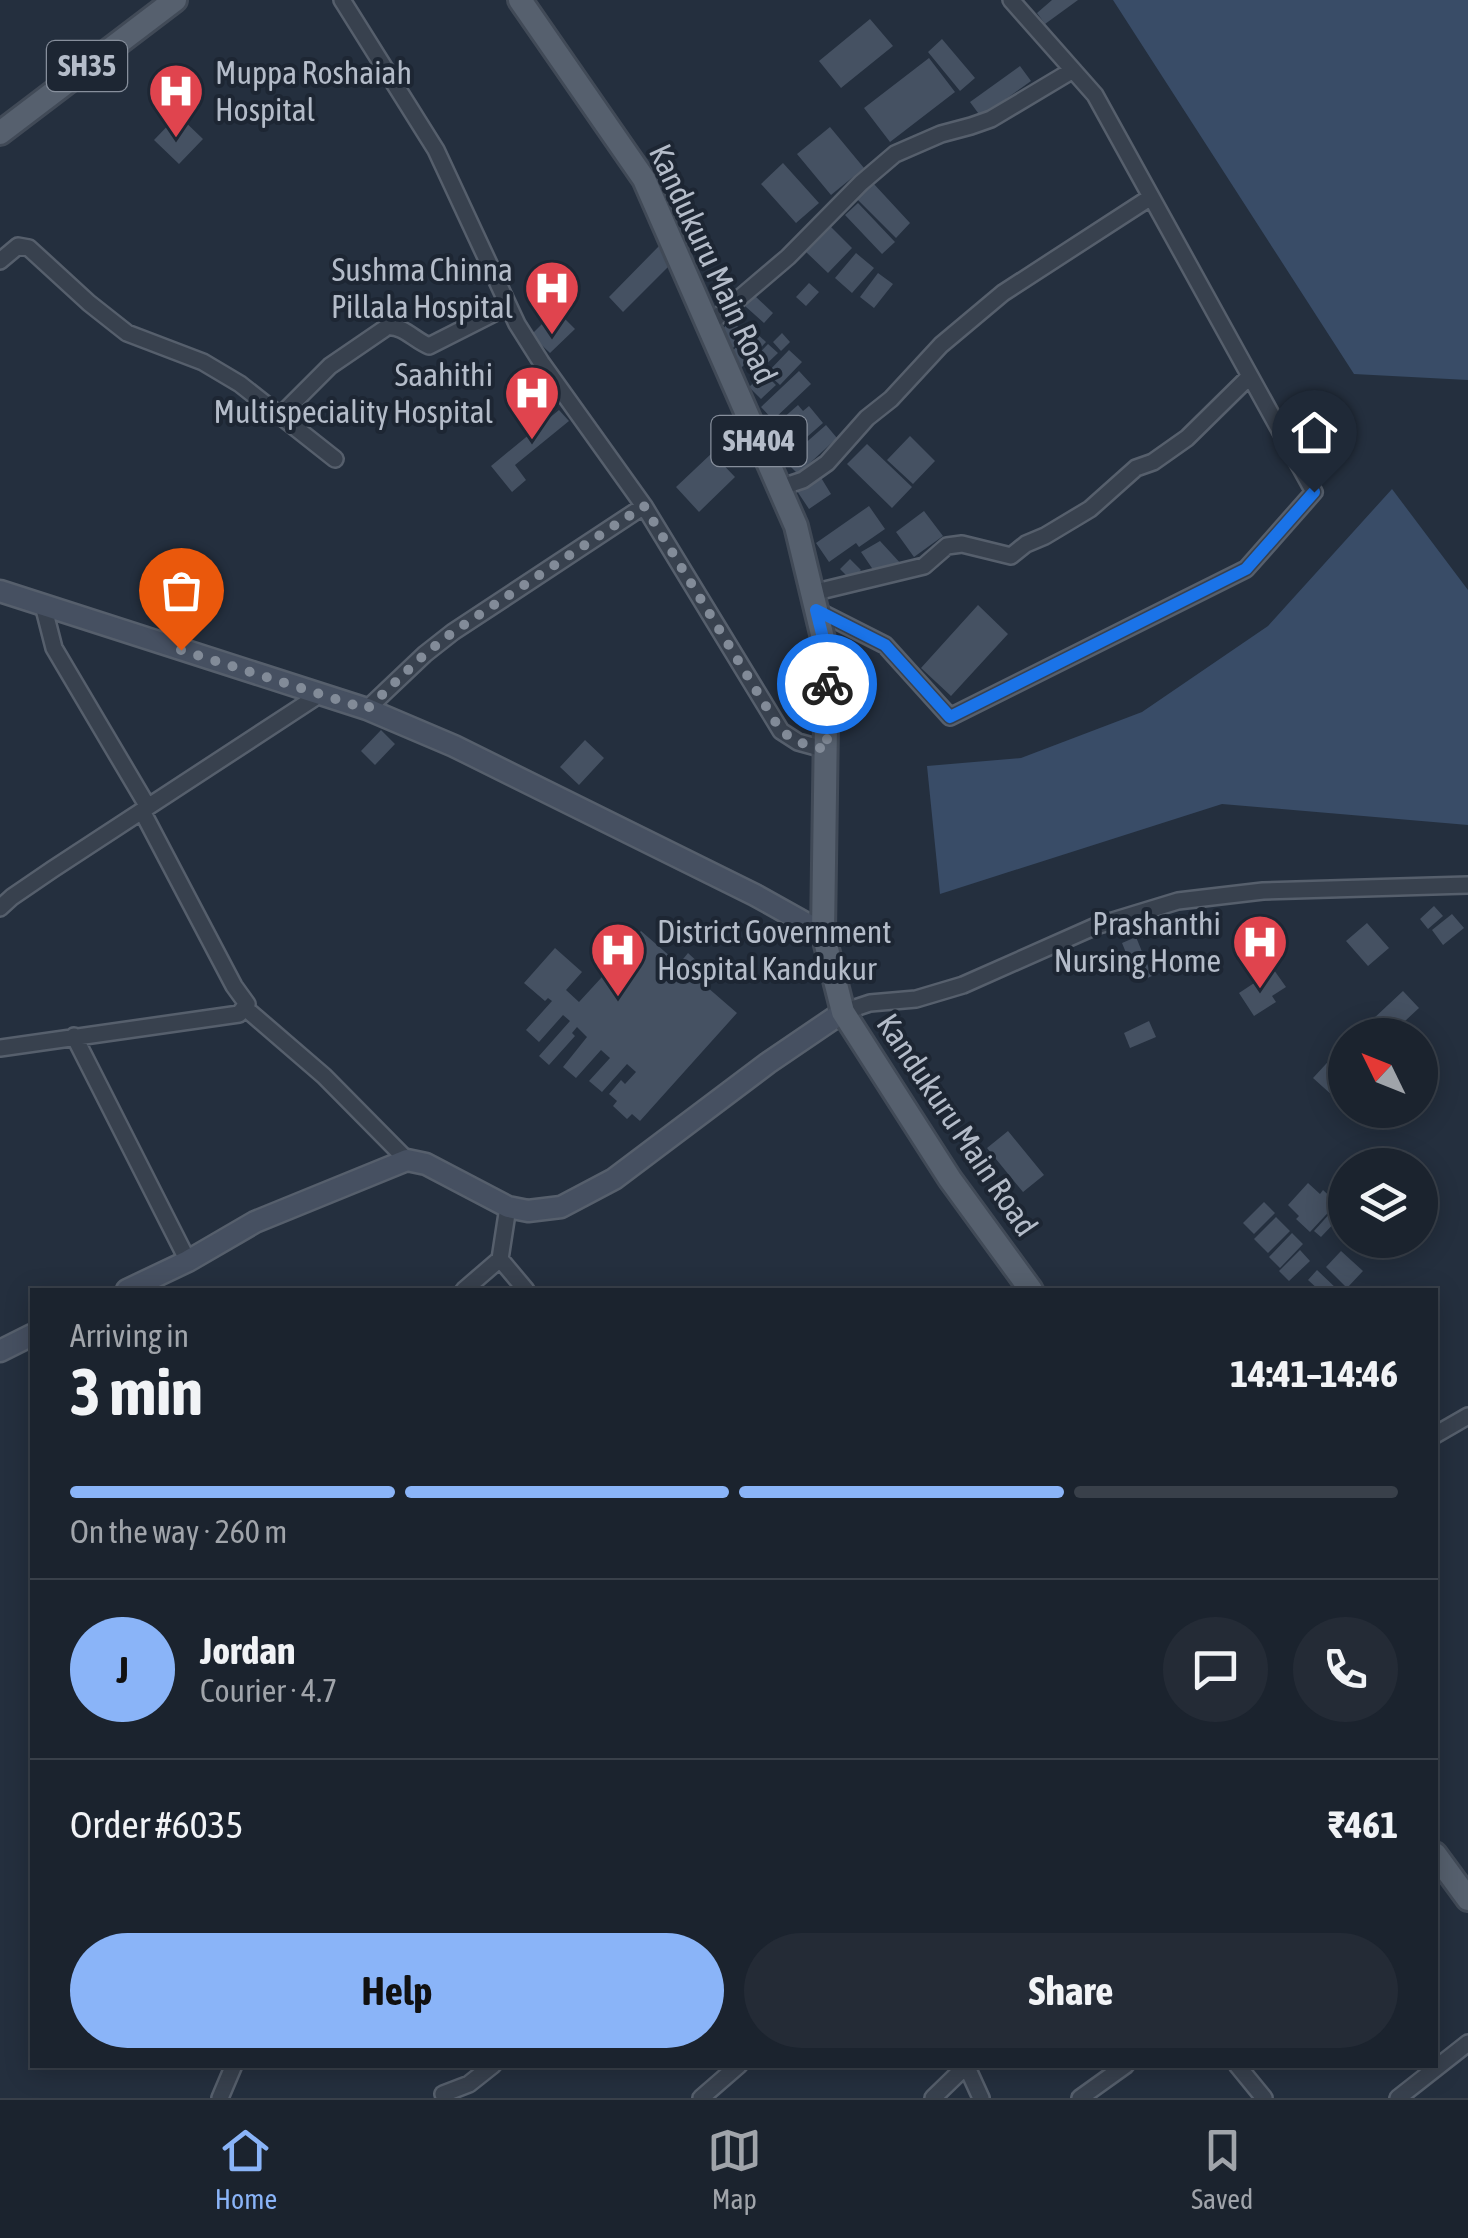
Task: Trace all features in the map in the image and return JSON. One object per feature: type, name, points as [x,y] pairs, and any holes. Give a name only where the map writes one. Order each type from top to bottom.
[{"type":"main road","name":"SH35","points":[[0,133],[175,0]]},
{"type":"main road","name":"Kandukuru Main Road","points":[[520,0],[644,179],[796,526],[827,654],[823,934],[843,1012],[950,1179],[1030,1288]]},
{"type":"main road","points":[[1438,1858],[1468,1899]]},
{"type":"street","points":[[342,0],[436,150],[508,306],[541,362],[644,506],[781,731],[798,742],[827,750]]},
{"type":"street","points":[[814,601],[885,645],[950,717],[1246,569],[1314,492],[1095,95],[1011,0]]},
{"type":"street","points":[[708,325],[788,257],[895,154],[941,134],[991,119],[1073,70]]},
{"type":"street","points":[[779,488],[803,480],[827,462],[941,345],[1003,293],[1151,196]]},
{"type":"street","points":[[0,260],[18,246],[29,248],[127,332],[203,362],[240,384],[335,459]]},
{"type":"street","points":[[281,415],[330,366],[387,327],[393,326],[429,346],[508,306]]},
{"type":"street","points":[[814,601],[924,566],[947,546],[962,544],[1011,556],[1090,509],[1136,468],[1153,462],[1188,438],[1250,376]]},
{"type":"street","points":[[367,709],[453,632],[644,506]]},
{"type":"street","points":[[0,593],[367,709],[454,746],[755,895],[823,934]]},
{"type":"street","points":[[0,1048],[239,1014],[246,1004],[145,810],[54,648],[43,605]]},
{"type":"street","points":[[0,908],[54,868],[319,695]]},
{"type":"street","points":[[131,1288],[255,1222],[406,1160],[426,1164],[508,1208],[528,1211],[560,1207],[614,1179],[843,1012],[870,1003],[916,999],[962,985],[1096,926],[1178,901],[1263,891],[1468,885]]},
{"type":"street","points":[[244,1007],[324,1076],[406,1160]]},
{"type":"street","points":[[74,1036],[188,1261]]},
{"type":"street","points":[[466,1288],[500,1259],[508,1208]]},
{"type":"street","points":[[500,1259],[524,1288]]},
{"type":"street","points":[[0,1351],[30,1336]]},
{"type":"street","points":[[1438,1433],[1468,1416]]},
{"type":"street","points":[[1438,2067],[1468,2043]]},
{"type":"street","points":[[220,2098],[233,2068]]},
{"type":"street","points":[[443,2094],[469,2084],[489,2068]]},
{"type":"street","points":[[702,2098],[735,2068]]},
{"type":"street","points":[[933,2098],[964,2068]]},
{"type":"street","points":[[968,2068],[980,2098]]},
{"type":"street","points":[[1080,2098],[1122,2068]]},
{"type":"street","points":[[1239,2068],[1264,2098]]},
{"type":"street","points":[[1398,2098],[1436,2068]]},
{"type":"water","points":[[1113,0],[1468,0],[1468,380],[1354,374]]},
{"type":"water","points":[[1392,489],[1468,590],[1468,825],[1222,804],[940,894],[927,766],[1021,758],[1142,712],[1268,626]]},
{"type":"building","points":[[1052,0],[1078,0],[1045,24],[1037,13]]},
{"type":"building","points":[[870,19],[893,46],[841,88],[819,61]]},
{"type":"building","points":[[942,39],[975,78],[960,91],[928,52]]},
{"type":"building","points":[[929,58],[955,92],[890,142],[864,108]]},
{"type":"building","points":[[1020,66],[1031,81],[981,117],[970,102]]},
{"type":"building","points":[[178,115],[203,139],[179,164],[154,140]]},
{"type":"building","points":[[830,127],[864,168],[831,195],[797,154]]},
{"type":"building","points":[[783,163],[819,203],[796,223],[761,184]]},
{"type":"building","points":[[873,183],[910,223],[896,238],[857,199]]},
{"type":"building","points":[[858,203],[895,242],[882,254],[845,215]]},
{"type":"building","points":[[829,225],[852,248],[828,273],[805,251]]},
{"type":"building","points":[[659,246],[674,261],[623,312],[609,297]]},
{"type":"building","points":[[856,253],[874,268],[852,293],[835,278]]},
{"type":"building","points":[[878,273],[893,284],[874,308],[860,297]]},
{"type":"building","points":[[809,283],[819,292],[806,306],[796,297]]},
{"type":"building","points":[[755,296],[773,313],[764,323],[745,306]]},
{"type":"building","points":[[556,310],[575,329],[550,353],[531,335]]},
{"type":"building","points":[[731,320],[746,334],[733,348],[718,334]]},
{"type":"building","points":[[754,331],[766,342],[754,355],[742,344]]},
{"type":"building","points":[[782,333],[790,342],[781,351],[773,342]]},
{"type":"building","points":[[739,344],[753,356],[741,368],[728,356]]},
{"type":"building","points":[[768,344],[778,353],[756,374],[748,365]]},
{"type":"building","points":[[789,350],[802,362],[780,385],[767,373]]},
{"type":"building","points":[[799,371],[811,384],[773,420],[761,407]]},
{"type":"building","points":[[764,373],[776,385],[761,399],[749,387]]},
{"type":"building","points":[[798,405],[803,411],[809,406],[823,423],[784,457],[769,440],[778,433],[773,427]]},
{"type":"building","points":[[559,410],[569,421],[515,465],[526,480],[512,492],[491,466]]},
{"type":"building","points":[[826,425],[837,438],[798,474],[785,461]]},
{"type":"building","points":[[910,436],[935,461],[913,484],[887,460]]},
{"type":"building","points":[[867,444],[912,487],[892,508],[847,464]]},
{"type":"building","points":[[712,453],[735,477],[699,512],[676,487]]},
{"type":"building","points":[[820,476],[831,494],[809,509],[797,491]]},
{"type":"building","points":[[869,506],[885,529],[829,562],[816,543]]},
{"type":"building","points":[[924,511],[943,536],[914,557],[896,532]]},
{"type":"building","points":[[880,541],[903,566],[876,574],[861,552]]},
{"type":"building","points":[[850,559],[861,570],[851,580],[840,569]]},
{"type":"building","points":[[978,605],[1008,634],[951,696],[921,668]]},
{"type":"building","points":[[381,730],[395,744],[375,765],[361,751]]},
{"type":"building","points":[[585,740],[604,758],[579,785],[560,767]]},
{"type":"building","points":[[1434,906],[1443,916],[1428,929],[1420,919]]},
{"type":"building","points":[[1452,914],[1464,928],[1443,945],[1432,930]]},
{"type":"building","points":[[1367,923],[1389,948],[1368,966],[1346,941]]},
{"type":"building","points":[[641,931],[679,964],[688,953],[715,978],[707,987],[737,1013],[640,1121],[632,1114],[627,1119],[613,1106],[617,1101],[609,1094],[621,1080],[625,1084],[636,1072],[627,1064],[602,1092],[589,1081],[610,1058],[601,1050],[576,1078],[563,1067],[587,1037],[577,1027],[572,1033],[575,1036],[549,1065],[539,1056],[570,1021],[563,1015],[539,1042],[526,1030],[552,1001],[545,1001],[524,983],[555,948],[582,972],[566,990],[579,1002],[613,965],[604,957],[622,936],[630,943]]},
{"type":"building","points":[[1136,937],[1152,976],[1138,982],[1122,943]]},
{"type":"building","points":[[1274,970],[1286,987],[1272,996],[1276,1002],[1254,1016],[1239,993]]},
{"type":"building","points":[[1403,991],[1419,1008],[1408,1018],[1374,1018]]},
{"type":"building","points":[[1149,1021],[1156,1037],[1130,1048],[1124,1033]]},
{"type":"building","points":[[1328,1062],[1328,1092],[1313,1078]]},
{"type":"building","points":[[1008,1131],[1044,1175],[1023,1192],[987,1148]]},
{"type":"building","points":[[1308,1183],[1320,1194],[1323,1190],[1328,1195],[1328,1213],[1310,1232],[1288,1205]]},
{"type":"building","points":[[1264,1202],[1275,1213],[1254,1234],[1243,1223]]},
{"type":"building","points":[[1328,1215],[1328,1230],[1321,1237],[1314,1231]]},
{"type":"building","points":[[1276,1217],[1290,1231],[1268,1253],[1254,1239]]},
{"type":"building","points":[[1292,1233],[1303,1244],[1280,1268],[1269,1257]]},
{"type":"building","points":[[1300,1250],[1310,1261],[1289,1281],[1279,1271]]},
{"type":"building","points":[[1334,1258],[1349,1258],[1363,1271],[1347,1288],[1326,1267]]},
{"type":"building","points":[[1317,1270],[1336,1288],[1317,1288],[1308,1280]]},
{"type":"way so far","points":[[181,650],[367,709],[453,632],[644,506],[781,731],[798,742],[827,750],[827,684]]},
{"type":"place","name":"Muppa Roshaiah Hospital","points":[[176,140]]},
{"type":"place","name":"Sushma Chinna Pillala Hospital","points":[[552,337]]},
{"type":"place","name":"Saahithi Multispeciality Hospital","points":[[532,442]]},
{"type":"place","name":"Prashanthi Nursing Home","points":[[1260,991]]},
{"type":"place","name":"District Government Hospital Kandukur","points":[[618,999]]},
{"type":"route","points":[[827,684],[827,654],[816,610],[885,645],[950,717],[1246,569],[1314,492]]}]
